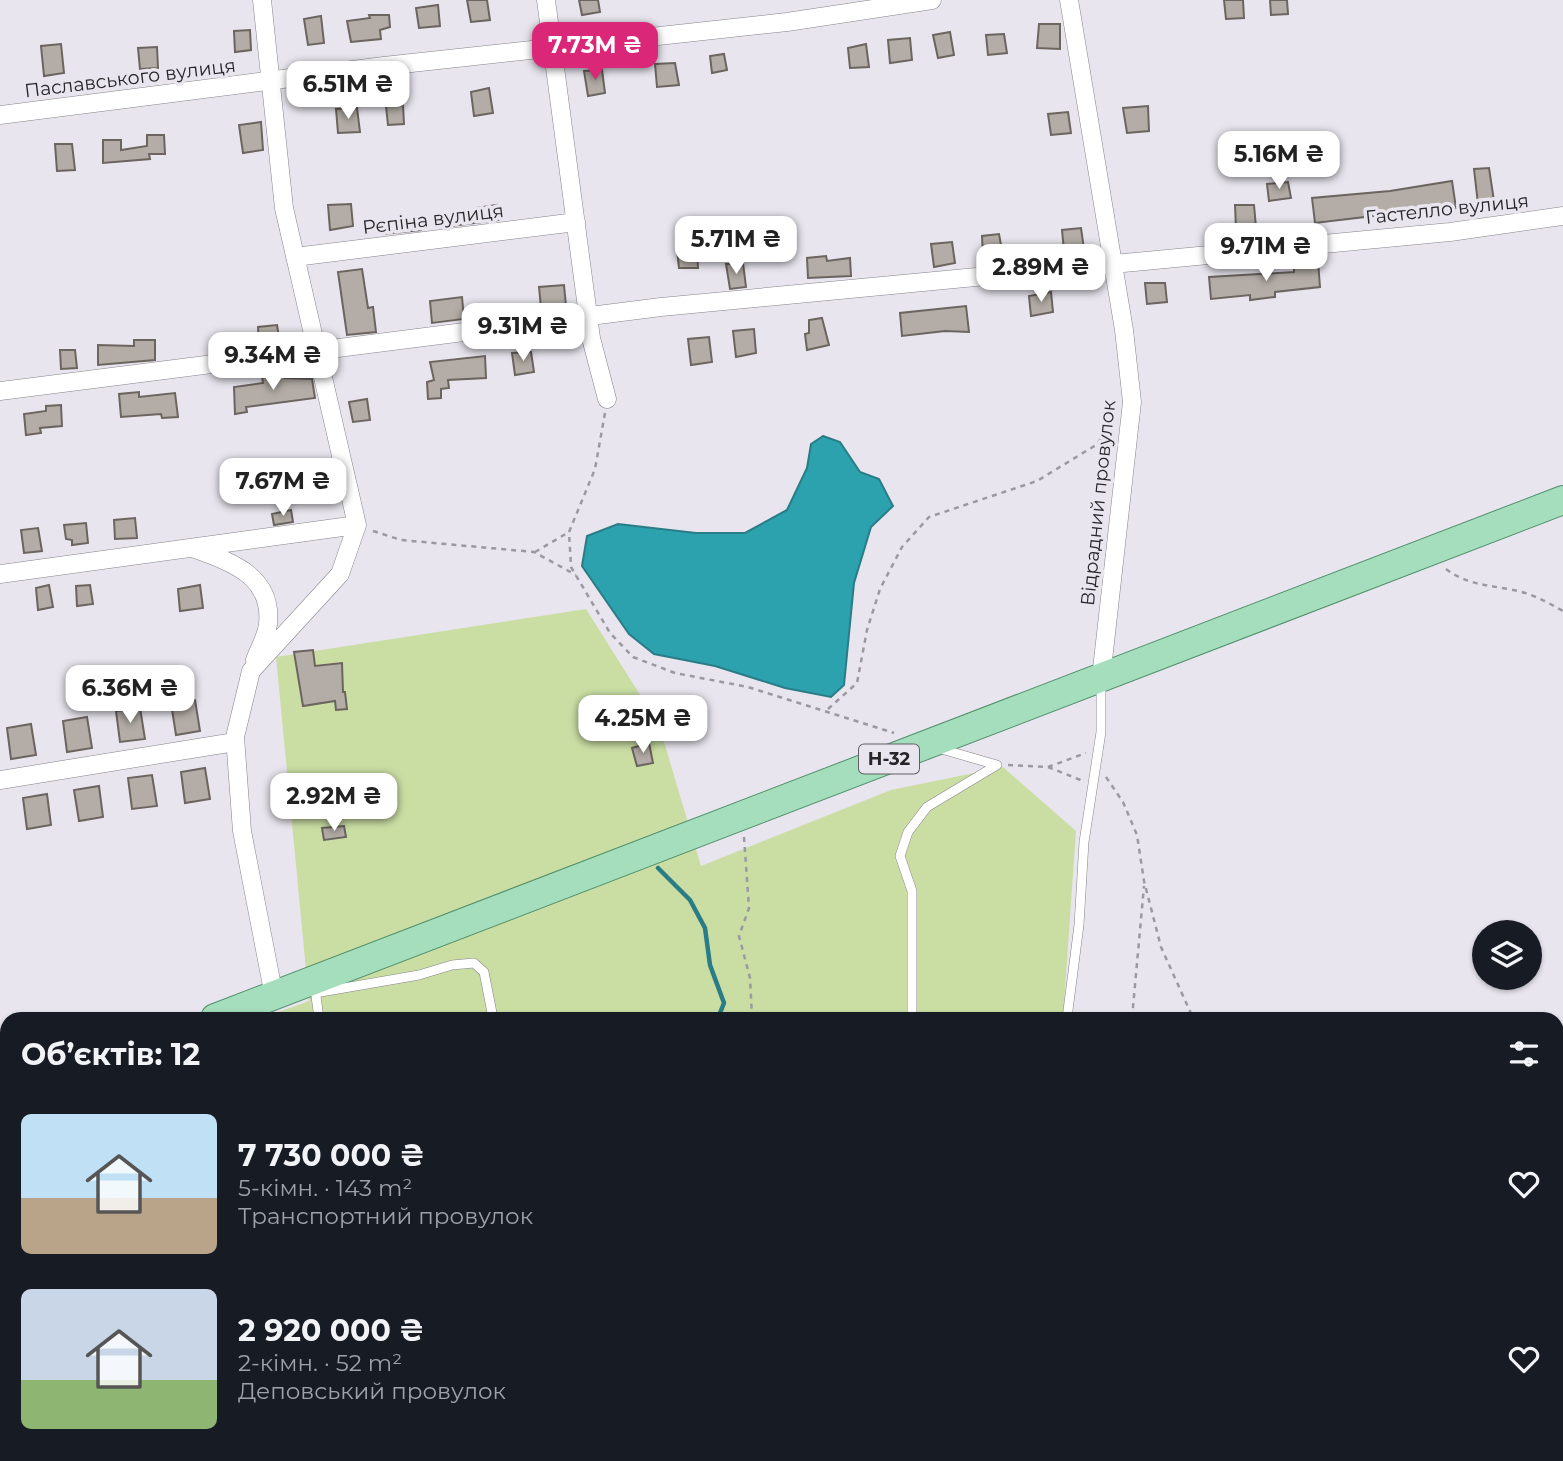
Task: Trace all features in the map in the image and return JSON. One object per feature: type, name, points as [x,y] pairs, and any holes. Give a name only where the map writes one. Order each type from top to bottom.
[{"type":"main road","name":"Н-32","points":[[231,1012],[274,996],[315,986],[741,816],[1563,500]]},
{"type":"street","points":[[251,671],[340,574],[357,525],[284,208],[262,0]]},
{"type":"street","points":[[546,0],[588,316],[607,399]]},
{"type":"street","name":"Паславського вулиця","points":[[0,115],[787,22],[932,0]]},
{"type":"street","name":"Відрадний провулок","points":[[1069,0],[1124,330],[1132,402],[1101,678]]},
{"type":"street","name":"Гастелло вулиця","points":[[0,391],[588,316],[1450,232],[1563,216]]},
{"type":"street","name":"Рєпіна вулиця","points":[[295,257],[576,222]]},
{"type":"street","points":[[0,574],[357,525]]},
{"type":"street","points":[[192,548],[239,565],[264,592],[268,624],[251,671],[235,742],[242,831],[274,996]]},
{"type":"street","points":[[0,780],[235,742]]},
{"type":"lane","points":[[1068,1012],[1079,925],[1084,842],[1099,748],[1101,678]]},
{"type":"lane","points":[[928,745],[998,765]]},
{"type":"lane","points":[[912,1012],[912,891],[900,856],[908,832],[927,807],[998,765]]},
{"type":"lane","points":[[317,1012],[315,986],[419,975],[452,965],[474,963],[484,972],[492,1012]]},
{"type":"path","points":[[607,399],[594,469],[569,532],[571,567],[611,633],[633,657],[675,673],[748,687],[827,710],[928,745]]},
{"type":"path","points":[[827,710],[857,683],[867,630],[880,589],[902,547],[929,517],[1037,481],[1097,445],[1132,402]]},
{"type":"path","points":[[357,525],[401,540],[534,552],[577,576]]},
{"type":"path","points":[[534,552],[569,532]]},
{"type":"path","points":[[1424,554],[1451,573],[1480,586],[1514,590],[1545,601],[1563,611]]},
{"type":"path","points":[[1048,767],[1099,748]]},
{"type":"path","points":[[1097,762],[1123,802],[1137,835],[1144,881],[1161,947],[1191,1012]]},
{"type":"path","points":[[998,765],[1048,767],[1075,775],[1093,786]]},
{"type":"path","points":[[741,816],[748,863],[749,908],[739,936],[750,978],[752,1012]]},
{"type":"path","points":[[1133,1012],[1144,881]]},
{"type":"green space","points":[[586,609],[659,725],[701,866],[891,790],[1003,767],[1076,831],[1063,1012],[279,1012],[309,1001],[276,657]]},
{"type":"water","points":[[823,436],[840,442],[860,472],[879,479],[893,506],[871,527],[854,583],[844,685],[831,697],[785,688],[715,666],[654,654],[629,634],[582,566],[587,536],[618,524],[696,533],[745,533],[787,510],[807,468],[811,444]]},
{"type":"building","points":[[467,0],[487,0],[490,20],[471,22]]},
{"type":"building","points":[[579,0],[598,0],[600,12],[582,15]]},
{"type":"building","points":[[1224,0],[1243,0],[1244,18],[1226,19]]},
{"type":"building","points":[[1270,0],[1287,0],[1288,14],[1271,15]]},
{"type":"building","points":[[438,5],[440,26],[419,28],[416,8]]},
{"type":"building","points":[[369,15],[389,15],[390,27],[380,30],[381,39],[351,42],[347,21],[370,18]]},
{"type":"building","points":[[321,16],[324,43],[308,45],[304,19]]},
{"type":"building","points":[[1039,24],[1060,24],[1060,49],[1037,48]]},
{"type":"building","points":[[250,30],[251,50],[235,52],[234,31]]},
{"type":"building","points":[[950,32],[954,55],[938,58],[933,35]]},
{"type":"building","points":[[1004,34],[1007,53],[988,55],[986,35]]},
{"type":"building","points":[[910,38],[912,60],[890,63],[888,40]]},
{"type":"building","points":[[61,44],[64,73],[44,76],[41,46]]},
{"type":"building","points":[[866,44],[869,67],[850,68],[848,48]]},
{"type":"building","points":[[157,47],[158,68],[140,69],[138,48]]},
{"type":"building","points":[[724,54],[727,70],[712,73],[710,56]]},
{"type":"building","points":[[675,63],[679,85],[657,87],[655,64]]},
{"type":"building","points":[[602,70],[605,93],[588,96],[584,71]]},
{"type":"building","points":[[489,88],[493,113],[474,116],[471,92]]},
{"type":"building","points":[[403,105],[404,124],[388,125],[386,106]]},
{"type":"building","points":[[1148,106],[1149,131],[1127,133],[1123,108]]},
{"type":"building","points":[[357,108],[360,132],[338,133],[336,109]]},
{"type":"building","points":[[1068,112],[1071,133],[1051,135],[1048,114]]},
{"type":"building","points":[[261,122],[263,150],[243,153],[239,125]]},
{"type":"building","points":[[147,135],[164,135],[165,154],[149,154],[150,159],[103,163],[103,140],[121,140],[121,150],[147,146]]},
{"type":"building","points":[[55,144],[72,144],[75,170],[57,171]]},
{"type":"building","points":[[1489,168],[1494,201],[1478,204],[1474,169]]},
{"type":"building","points":[[1452,181],[1456,208],[1436,212],[1436,209],[1373,212],[1373,216],[1315,223],[1312,198],[1390,191]]},
{"type":"building","points":[[1288,182],[1291,198],[1269,201],[1267,184]]},
{"type":"building","points":[[351,204],[353,226],[330,230],[328,205]]},
{"type":"building","points":[[497,205],[499,220],[444,227],[442,218],[477,213],[476,208]]},
{"type":"building","points":[[1235,205],[1254,205],[1256,227],[1236,228]]},
{"type":"building","points":[[419,220],[421,230],[384,234],[383,224]]},
{"type":"building","points":[[1081,228],[1084,249],[1064,251],[1062,230]]},
{"type":"building","points":[[999,234],[1003,256],[983,257],[982,236]]},
{"type":"building","points":[[952,242],[955,263],[934,267],[931,244]]},
{"type":"building","points":[[677,250],[697,250],[698,268],[679,268]]},
{"type":"building","points":[[826,256],[827,261],[850,258],[851,276],[808,278],[807,258]]},
{"type":"building","points":[[1318,261],[1320,287],[1275,292],[1275,297],[1250,300],[1250,295],[1211,299],[1209,277],[1294,272],[1294,264]]},
{"type":"building","points":[[743,263],[746,287],[730,289],[726,264]]},
{"type":"building","points":[[362,269],[368,308],[373,307],[376,332],[347,335],[338,272]]},
{"type":"building","points":[[1145,283],[1165,283],[1167,302],[1147,304]]},
{"type":"building","points":[[564,285],[566,306],[541,308],[539,287]]},
{"type":"building","points":[[1051,292],[1053,312],[1031,316],[1029,296]]},
{"type":"building","points":[[462,297],[464,319],[432,323],[430,301]]},
{"type":"building","points":[[966,306],[969,332],[945,331],[902,336],[900,313]]},
{"type":"building","points":[[822,318],[829,345],[807,350],[805,334],[809,333],[809,320]]},
{"type":"building","points":[[277,325],[280,344],[259,347],[258,327]]},
{"type":"building","points":[[754,329],[756,353],[736,357],[733,331]]},
{"type":"building","points":[[709,337],[712,362],[691,365],[688,339]]},
{"type":"building","points":[[134,340],[155,340],[155,360],[98,365],[98,345],[134,346]]},
{"type":"building","points":[[60,350],[75,350],[77,368],[61,369]]},
{"type":"building","points":[[531,352],[534,372],[515,375],[512,353]]},
{"type":"building","points":[[485,356],[486,378],[448,380],[449,388],[441,389],[441,398],[428,399],[427,382],[434,380],[430,362]]},
{"type":"building","points":[[284,375],[285,378],[312,379],[315,398],[246,407],[247,412],[235,414],[234,387],[263,383],[262,377]]},
{"type":"building","points":[[139,392],[139,397],[175,393],[178,417],[162,418],[161,414],[121,417],[119,394]]},
{"type":"building","points":[[367,399],[370,420],[353,422],[349,402]]},
{"type":"building","points":[[61,405],[62,426],[40,428],[41,433],[26,435],[24,414],[46,411],[46,406]]},
{"type":"building","points":[[291,510],[293,522],[274,525],[272,514]]},
{"type":"building","points":[[135,518],[137,538],[115,539],[114,520]]},
{"type":"building","points":[[86,523],[88,543],[72,545],[72,540],[66,539],[64,525]]},
{"type":"building","points":[[38,528],[42,551],[24,553],[21,530]]},
{"type":"building","points":[[49,585],[53,607],[38,610],[36,588]]},
{"type":"building","points":[[90,585],[93,604],[77,606],[76,586]]},
{"type":"building","points":[[200,585],[203,608],[180,611],[178,589]]},
{"type":"building","points":[[313,650],[315,666],[342,663],[343,692],[347,709],[336,710],[335,701],[303,706],[294,652]]},
{"type":"building","points":[[195,700],[200,731],[176,735],[171,703]]},
{"type":"building","points":[[140,708],[145,739],[120,742],[116,711]]},
{"type":"building","points":[[87,717],[92,748],[67,752],[63,721]]},
{"type":"building","points":[[31,724],[36,755],[11,759],[7,728]]},
{"type":"building","points":[[649,743],[653,763],[637,766],[632,748]]},
{"type":"building","points":[[205,768],[210,799],[185,803],[181,772]]},
{"type":"building","points":[[152,775],[157,806],[132,809],[128,778]]},
{"type":"building","points":[[99,786],[103,817],[79,821],[74,790]]},
{"type":"building","points":[[47,794],[51,825],[27,829],[23,798]]},
{"type":"building","points":[[344,826],[346,837],[324,840],[322,828]]},
{"type":"waterway","points":[[658,868],[690,900],[705,928],[710,965],[724,1003],[720,1012]]}]
